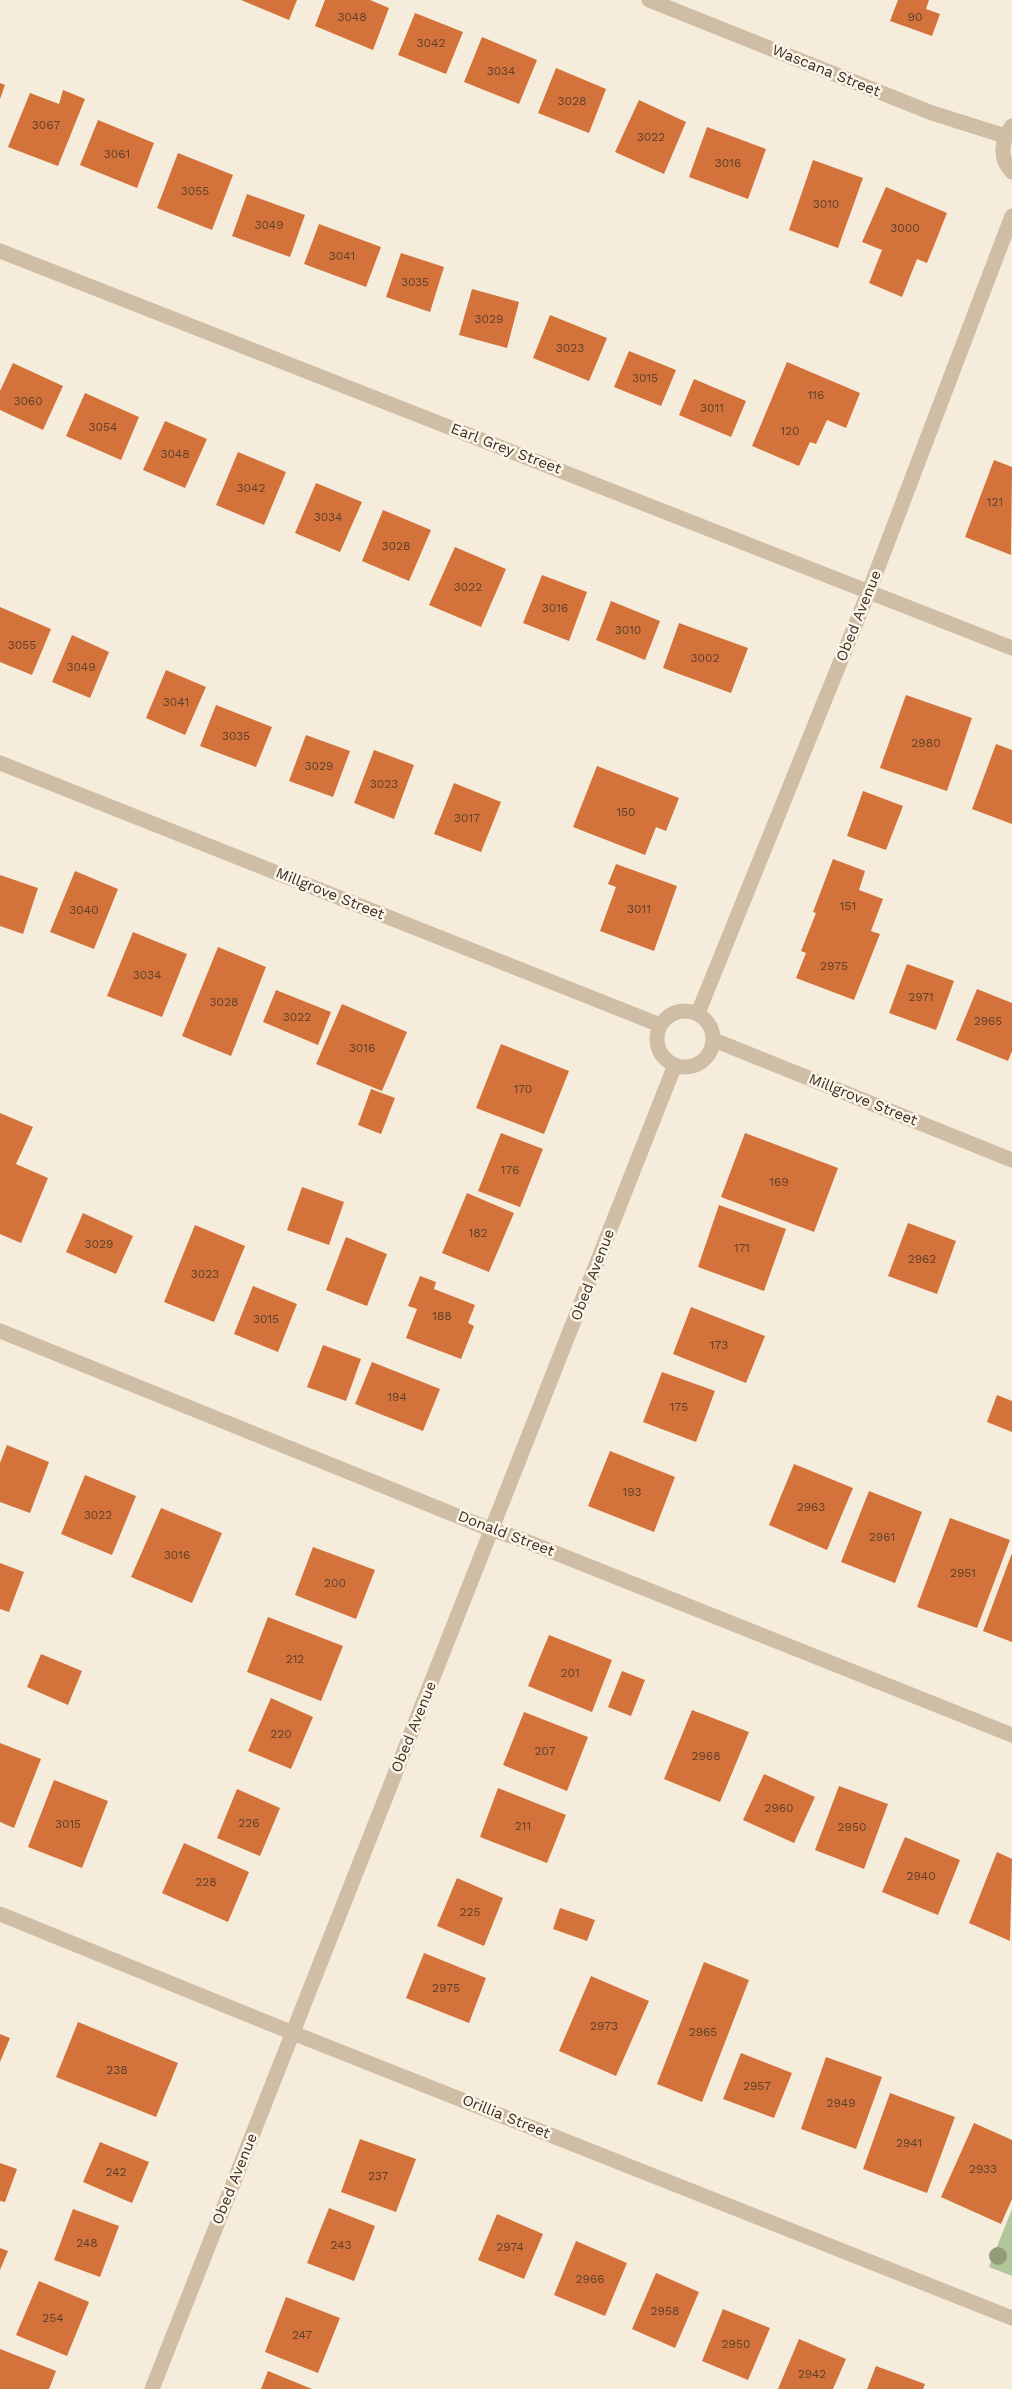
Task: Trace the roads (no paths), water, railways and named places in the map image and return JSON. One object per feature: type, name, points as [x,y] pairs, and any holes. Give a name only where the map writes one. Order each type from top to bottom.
[{"type":"street","name":"Wascana Street","points":[[649,0],[932,113],[1008,131]]},
{"type":"street","points":[[1008,131],[1002,147],[1003,158],[1012,172]]},
{"type":"street","name":"Obed Avenue","points":[[698,1013],[869,591],[1012,216]]},
{"type":"street","name":"Earl Grey Street","points":[[0,251],[1012,648]]},
{"type":"street","name":"Millgrove Street","points":[[0,763],[660,1025]]},
{"type":"street","points":[[681,1011],[698,1013],[709,1024],[714,1040],[708,1056],[701,1062],[684,1067],[675,1065],[667,1060],[657,1044],[660,1025],[666,1018],[681,1011]]},
{"type":"street","name":"Millgrove Street","points":[[714,1040],[1012,1160]]},
{"type":"street","name":"Obed Avenue","points":[[152,2389],[675,1065]]},
{"type":"street","name":"Donald Street","points":[[0,1331],[492,1530],[518,1538],[1012,1735]]},
{"type":"street","name":"Orillia Street","points":[[0,1914],[293,2033],[1012,2318]]}]
